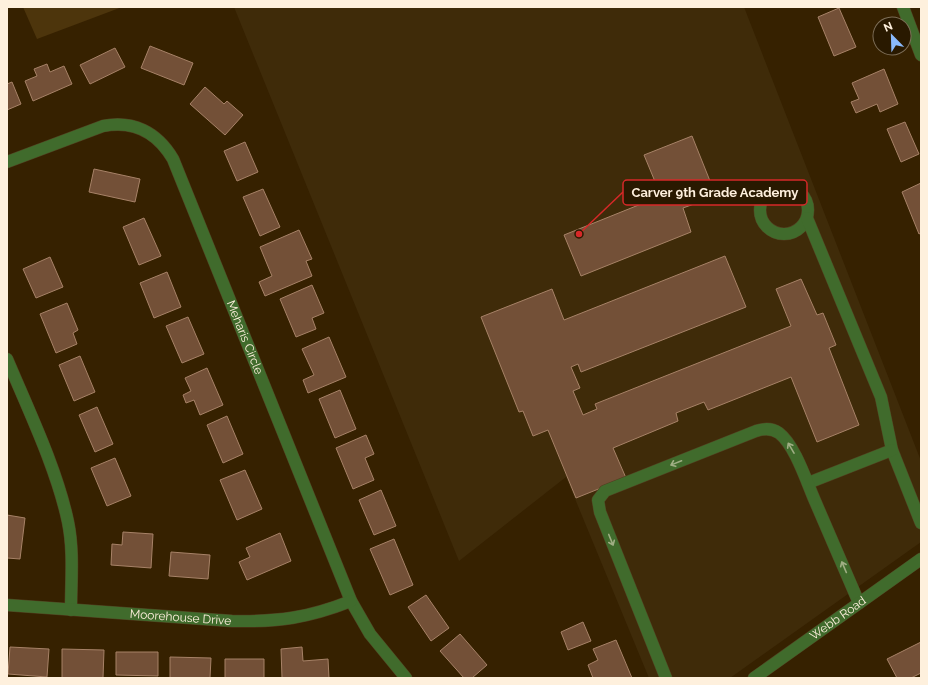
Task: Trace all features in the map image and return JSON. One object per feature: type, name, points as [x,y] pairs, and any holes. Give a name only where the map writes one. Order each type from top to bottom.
[{"type":"street","points":[[903,7],[921,55]]},
{"type":"street","name":"Meharis Circle","points":[[7,162],[113,124],[133,126],[143,129],[152,135],[167,150],[173,159],[351,601],[370,634],[406,678]]},
{"type":"street","points":[[807,218],[804,225],[791,234],[775,233],[763,222],[760,206],[763,198],[775,188],[790,187],[803,196],[807,202],[807,218],[881,397],[892,450],[921,523]]},
{"type":"street","points":[[7,359],[45,451],[66,516],[72,561],[72,610]]},
{"type":"street","points":[[666,678],[600,512],[598,500],[600,495],[605,491],[749,434],[769,428],[781,434],[789,444],[808,483],[859,603]]},
{"type":"street","points":[[808,483],[892,450]]},
{"type":"street","name":"Webb Road","points":[[754,678],[921,559]]},
{"type":"street","name":"Moorehouse Drive","points":[[7,605],[264,622],[305,616],[351,601]]},
{"type":"shaded area","points":[[23,7],[122,7],[37,39]]},
{"type":"shaded area","points":[[234,7],[744,7],[921,461],[921,542],[730,678],[649,678],[566,477],[459,561]]},
{"type":"building","points":[[839,8],[856,47],[834,56],[818,17]]},
{"type":"building","points":[[150,46],[193,63],[184,85],[141,68]]},
{"type":"building","points":[[115,48],[125,67],[90,84],[80,65]]},
{"type":"building","points":[[47,64],[50,72],[64,66],[72,84],[33,101],[25,81],[37,76],[34,69]]},
{"type":"building","points":[[884,69],[898,104],[880,112],[877,104],[856,113],[851,102],[859,99],[852,83]]},
{"type":"building","points":[[12,82],[21,104],[7,110],[7,84]]},
{"type":"building","points":[[205,87],[224,104],[227,101],[243,115],[225,135],[190,104]]},
{"type":"building","points":[[905,122],[919,154],[901,162],[887,129]]},
{"type":"building","points":[[692,136],[716,196],[683,208],[691,232],[581,276],[564,235],[661,196],[644,155]]},
{"type":"building","points":[[245,142],[258,172],[237,181],[224,151]]},
{"type":"building","points":[[94,169],[140,179],[135,202],[89,192]]},
{"type":"building","points":[[921,183],[921,233],[919,234],[902,192]]},
{"type":"building","points":[[263,189],[280,227],[260,236],[243,197]]},
{"type":"building","points":[[144,218],[161,256],[139,265],[123,227]]},
{"type":"building","points":[[299,230],[312,259],[306,261],[312,276],[265,296],[259,282],[272,276],[260,247]]},
{"type":"building","points":[[725,256],[746,307],[581,372],[578,364],[571,367],[580,388],[573,391],[583,415],[597,409],[595,404],[791,326],[776,289],[801,279],[817,315],[823,313],[836,345],[829,348],[859,425],[817,442],[791,377],[708,410],[704,402],[676,413],[678,421],[613,448],[626,478],[576,498],[548,430],[533,436],[523,411],[519,412],[481,317],[552,289],[564,320]]},
{"type":"building","points":[[50,257],[63,287],[36,298],[23,269]]},
{"type":"building","points":[[167,272],[181,307],[154,318],[140,283]]},
{"type":"building","points":[[312,285],[324,313],[312,318],[316,329],[296,337],[280,299]]},
{"type":"building","points":[[67,303],[78,330],[73,333],[77,344],[56,353],[40,314]]},
{"type":"building","points":[[188,317],[204,354],[182,363],[166,326]]},
{"type":"building","points":[[329,337],[346,377],[308,393],[303,380],[314,375],[302,349]]},
{"type":"building","points":[[80,356],[95,392],[74,401],[59,365]]},
{"type":"building","points":[[207,368],[223,405],[200,415],[194,400],[186,403],[183,395],[191,391],[185,378]]},
{"type":"building","points":[[340,390],[356,429],[335,438],[319,399]]},
{"type":"building","points":[[97,407],[113,444],[95,452],[79,415]]},
{"type":"building","points":[[227,416],[243,454],[223,463],[207,425]]},
{"type":"building","points":[[366,435],[374,454],[365,458],[374,480],[353,489],[336,448]]},
{"type":"building","points":[[115,458],[131,496],[107,506],[91,468]]},
{"type":"building","points":[[245,470],[262,509],[237,520],[220,480]]},
{"type":"building","points":[[381,490],[396,526],[374,535],[359,500]]},
{"type":"building","points":[[7,515],[25,518],[20,559],[7,558]]},
{"type":"building","points":[[123,532],[153,534],[151,568],[111,565],[112,544],[122,545]]},
{"type":"building","points":[[280,533],[291,561],[247,580],[239,562],[250,557],[246,548]]},
{"type":"building","points":[[394,539],[413,585],[390,595],[370,549]]},
{"type":"building","points":[[171,552],[210,555],[208,579],[169,576]]},
{"type":"building","points":[[426,595],[449,628],[431,641],[408,607]]},
{"type":"building","points":[[583,622],[591,641],[568,650],[561,632]]},
{"type":"building","points":[[460,634],[487,665],[472,678],[464,678],[440,651]]},
{"type":"building","points":[[616,640],[632,678],[593,678],[588,665],[598,660],[593,649]]},
{"type":"building","points":[[921,642],[921,673],[911,678],[897,678],[887,659]]},
{"type":"building","points":[[10,647],[49,649],[47,677],[8,674]]},
{"type":"building","points":[[302,647],[303,661],[328,659],[329,678],[282,678],[281,649]]},
{"type":"building","points":[[62,649],[104,650],[103,678],[62,678]]},
{"type":"building","points":[[116,652],[158,652],[158,676],[116,675]]},
{"type":"building","points":[[170,657],[211,658],[210,678],[170,678]]},
{"type":"building","points":[[225,659],[264,659],[264,678],[225,678]]},
{"type":"place","name":"Carver 9th Grade Academy","points":[[579,234]]}]
